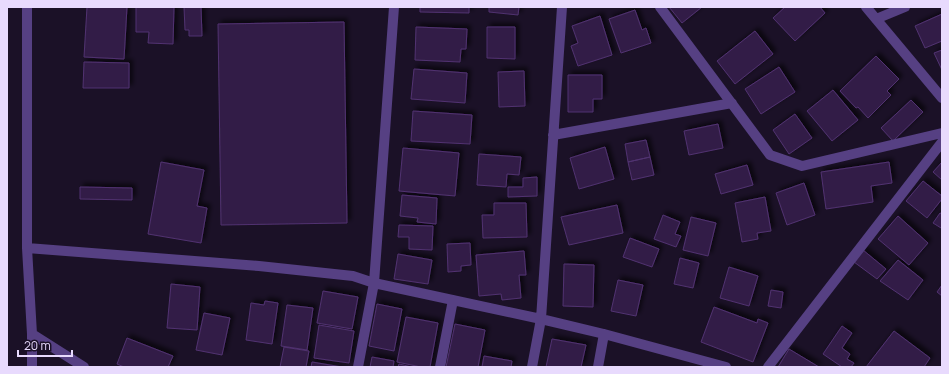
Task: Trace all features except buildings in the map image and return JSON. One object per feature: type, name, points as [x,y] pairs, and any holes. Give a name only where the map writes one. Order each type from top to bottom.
[{"type":"street","points":[[27,7],[27,248],[32,334],[32,367]]},
{"type":"street","points":[[358,367],[374,283],[394,7]]},
{"type":"street","points":[[532,367],[541,318],[562,7]]},
{"type":"street","points":[[660,7],[770,155],[802,166],[942,133]]},
{"type":"street","points":[[866,7],[942,98]]},
{"type":"street","points":[[876,19],[905,7]]},
{"type":"street","points":[[553,135],[732,102]]},
{"type":"street","points":[[768,367],[942,142]]},
{"type":"street","points":[[27,248],[259,266],[354,276],[374,283],[541,318],[726,367]]},
{"type":"street","points":[[440,367],[453,300]]},
{"type":"street","points":[[32,334],[84,367]]},
{"type":"street","points":[[598,367],[604,334]]}]
